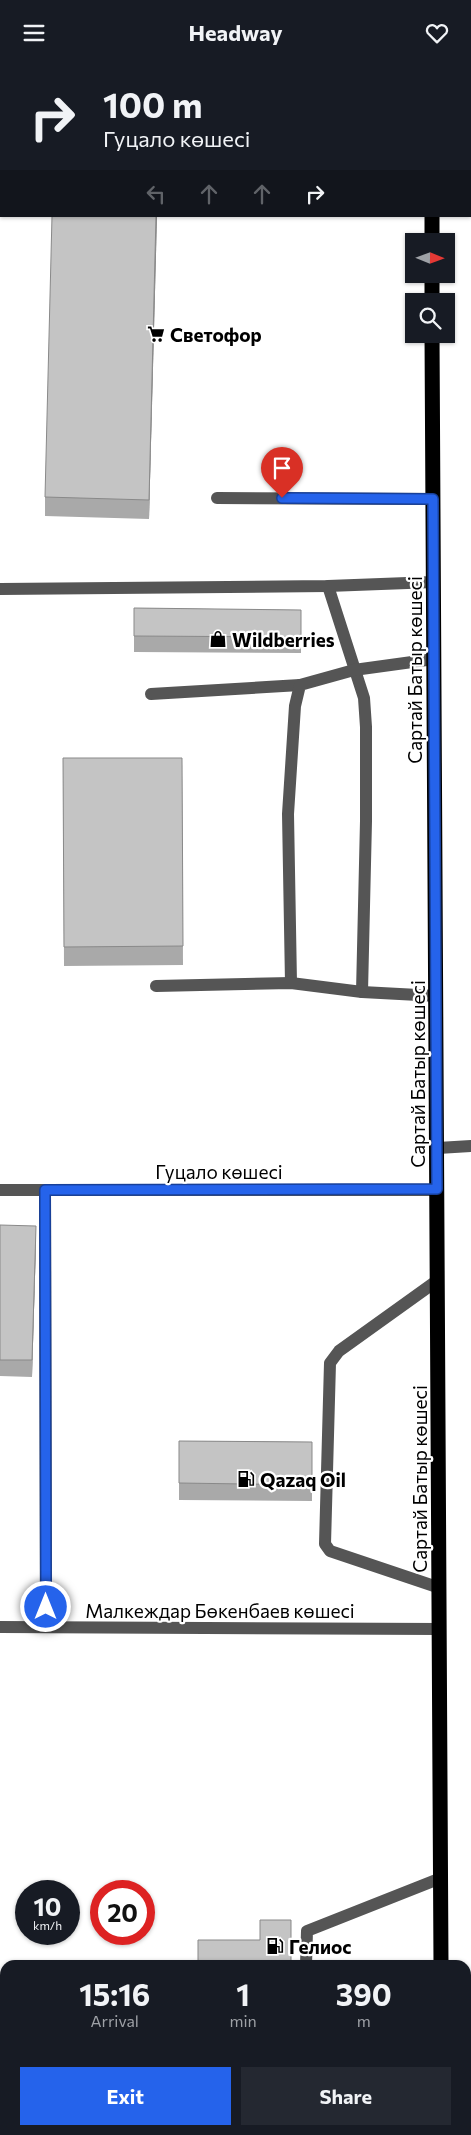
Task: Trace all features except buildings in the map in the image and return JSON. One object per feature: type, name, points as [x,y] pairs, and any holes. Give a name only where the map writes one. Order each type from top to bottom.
[{"type":"highway","points":[[432,217],[432,233]]},
{"type":"highway","name":"Сартай Батыр көшесі","points":[[432,343],[441,1960]]},
{"type":"street","points":[[217,498],[433,499]]},
{"type":"street","points":[[0,589],[328,586],[434,582]]},
{"type":"street","points":[[328,586],[364,698],[366,727],[362,991]]},
{"type":"street","points":[[151,694],[300,685],[354,670],[434,659]]},
{"type":"street","points":[[291,983],[288,814],[295,706],[300,685]]},
{"type":"street","points":[[156,986],[291,983],[362,991],[437,996]]},
{"type":"street","points":[[438,1148],[471,1146]]},
{"type":"street","name":"Гуцало көшесі","points":[[0,1190],[437,1189]]},
{"type":"street","points":[[45,1190],[46,1627]]},
{"type":"street","points":[[438,1280],[339,1351],[330,1363],[325,1544],[330,1551],[440,1588]]},
{"type":"street","name":"Малкеждар Бөкенбаев көшесі","points":[[0,1627],[440,1629]]},
{"type":"street","points":[[306,1960],[307,1931],[441,1878]]},
{"type":"place","name":"Светофор","points":[[156,334]]},
{"type":"place","name":"Wildberries","points":[[218,639]]},
{"type":"place","name":"Qazaq Oil","points":[[246,1479]]},
{"type":"place","name":"Гелиос","points":[[275,1946]]},
{"type":"route","points":[[46,1607],[45,1190],[437,1189],[433,499],[282,498]]}]
